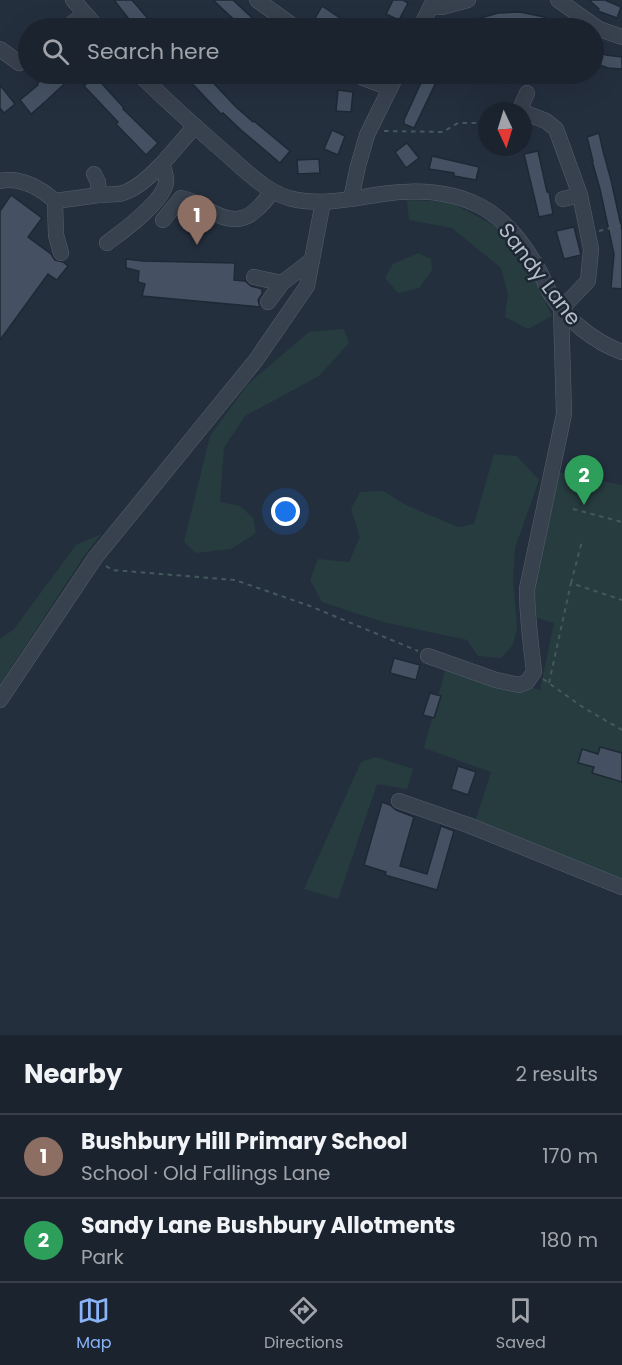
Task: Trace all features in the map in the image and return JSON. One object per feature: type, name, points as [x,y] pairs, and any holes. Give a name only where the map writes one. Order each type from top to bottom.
[{"type":"street","points":[[73,0],[88,18]]},
{"type":"street","points":[[425,18],[433,3],[442,6],[468,0]]},
{"type":"street","points":[[558,0],[583,18]]},
{"type":"street","points":[[260,1],[283,18]]},
{"type":"street","points":[[79,18],[84,14]]},
{"type":"street","points":[[604,31],[622,37]]},
{"type":"street","points":[[0,49],[18,62]]},
{"type":"street","points":[[150,84],[272,192],[259,209],[242,220],[222,217],[192,200],[182,198],[163,220]]},
{"type":"street","points":[[351,199],[369,131],[391,84]]},
{"type":"street","points":[[524,102],[527,93]]},
{"type":"street","points":[[428,656],[496,680],[519,685],[527,682],[534,672],[527,617],[527,589],[564,414],[561,309],[588,281],[591,249],[580,195],[556,129],[546,121],[532,116]]},
{"type":"street","points":[[55,201],[123,193],[131,189],[150,176],[195,126]]},
{"type":"street","points":[[107,243],[137,220],[162,193],[166,178],[162,164]]},
{"type":"street","points":[[94,174],[98,182],[99,195]]},
{"type":"street","points":[[0,181],[18,180],[45,192],[55,201],[56,235],[61,253]]},
{"type":"street","name":"Sandy Lane","points":[[272,192],[295,200],[323,202],[413,191],[433,192],[457,197],[479,206],[494,215],[517,237],[561,309],[582,330],[622,352]]},
{"type":"street","points":[[563,199],[580,195]]},
{"type":"street","points":[[0,700],[95,558],[256,360],[308,286],[323,202]]},
{"type":"street","points":[[268,302],[282,283],[312,261]]},
{"type":"street","points":[[254,277],[282,283]]},
{"type":"street","points":[[399,801],[468,825],[622,887]]},
{"type":"path","points":[[369,131],[443,132],[458,123],[478,123]]},
{"type":"path","points":[[610,228],[622,225]]},
{"type":"path","points":[[573,509],[622,522]]},
{"type":"path","points":[[549,683],[582,541]]},
{"type":"path","points":[[95,558],[112,570],[235,580],[310,606],[428,656]]},
{"type":"path","points":[[571,583],[622,600]]},
{"type":"path","points":[[534,672],[584,708],[622,730]]},
{"type":"green space","points":[[407,200],[450,202],[497,227],[534,277],[552,316],[528,329],[505,317],[508,294],[501,268],[452,228],[409,220]]},
{"type":"green space","points":[[418,253],[431,259],[432,270],[419,288],[398,293],[385,278],[393,264]]},
{"type":"green space","points":[[344,329],[349,343],[319,376],[245,416],[224,448],[220,502],[240,506],[253,518],[256,533],[231,549],[196,553],[184,542],[210,436],[248,384],[309,332]]},
{"type":"green space","points":[[494,454],[517,456],[539,480],[515,548],[513,581],[517,628],[513,645],[501,658],[478,656],[467,640],[383,622],[322,602],[310,580],[318,559],[349,562],[360,537],[351,509],[360,492],[383,491],[406,505],[458,527],[474,524]]},
{"type":"green space","points":[[554,471],[622,485],[622,879],[475,822],[491,772],[424,748],[448,660],[540,690],[554,623],[532,616],[532,586]]},
{"type":"green space","points":[[101,534],[84,556],[0,685],[0,639],[14,629],[76,545]]},
{"type":"green space","points":[[376,757],[413,769],[407,789],[377,784],[338,899],[304,889],[361,762]]},
{"type":"building","points":[[114,0],[132,0],[147,18],[128,18]]},
{"type":"building","points":[[213,0],[233,0],[252,18],[232,18]]},
{"type":"building","points":[[393,0],[403,0],[408,3],[400,18],[386,14]]},
{"type":"building","points":[[589,0],[605,0],[621,7],[617,18],[598,11],[599,9]]},
{"type":"building","points":[[322,6],[340,18],[315,18]]},
{"type":"building","points":[[520,12],[546,18],[481,18],[498,13]]},
{"type":"building","points":[[604,54],[622,57],[622,69],[604,67]]},
{"type":"building","points":[[64,84],[31,114],[20,100],[38,85]]},
{"type":"building","points":[[102,84],[123,109],[158,143],[146,155],[84,86]]},
{"type":"building","points":[[192,84],[214,84],[236,107],[290,151],[280,163],[223,113],[221,114]]},
{"type":"building","points":[[420,84],[435,84],[414,128],[404,124]]},
{"type":"building","points":[[0,85],[15,104],[4,113],[0,108]]},
{"type":"building","points":[[338,90],[353,92],[351,112],[336,111]]},
{"type":"building","points":[[332,130],[345,136],[338,155],[324,149]]},
{"type":"building","points":[[599,133],[622,230],[622,289],[611,288],[614,254],[587,137]]},
{"type":"building","points":[[407,143],[419,158],[406,168],[395,152]]},
{"type":"building","points":[[538,151],[553,214],[539,217],[524,156],[532,156],[532,152]]},
{"type":"building","points":[[432,156],[479,167],[476,180],[454,176],[454,173],[429,169]]},
{"type":"building","points":[[319,159],[320,173],[298,174],[297,160]]},
{"type":"building","points":[[11,195],[42,218],[28,237],[51,254],[55,260],[68,266],[57,280],[48,274],[0,340],[0,211]]},
{"type":"building","points":[[574,227],[581,255],[564,259],[556,231]]},
{"type":"building","points":[[126,259],[235,263],[234,280],[245,281],[251,286],[262,289],[258,300],[260,307],[142,296],[145,284],[138,282],[139,271],[126,268]]},
{"type":"building","points":[[394,658],[420,665],[416,680],[390,673]]},
{"type":"building","points":[[430,693],[441,696],[434,718],[423,715]]},
{"type":"building","points":[[600,747],[622,753],[622,782],[592,773],[594,767],[578,763],[582,749],[598,754]]},
{"type":"building","points":[[458,766],[476,772],[468,795],[451,789]]},
{"type":"building","points":[[382,802],[414,817],[400,866],[427,874],[441,826],[454,831],[437,890],[385,875],[386,872],[364,865]]},
{"type":"place","name":"Bushbury Hill Primary School","points":[[197,245]]},
{"type":"place","name":"Sandy Lane Bushbury Allotments","points":[[584,505]]}]
